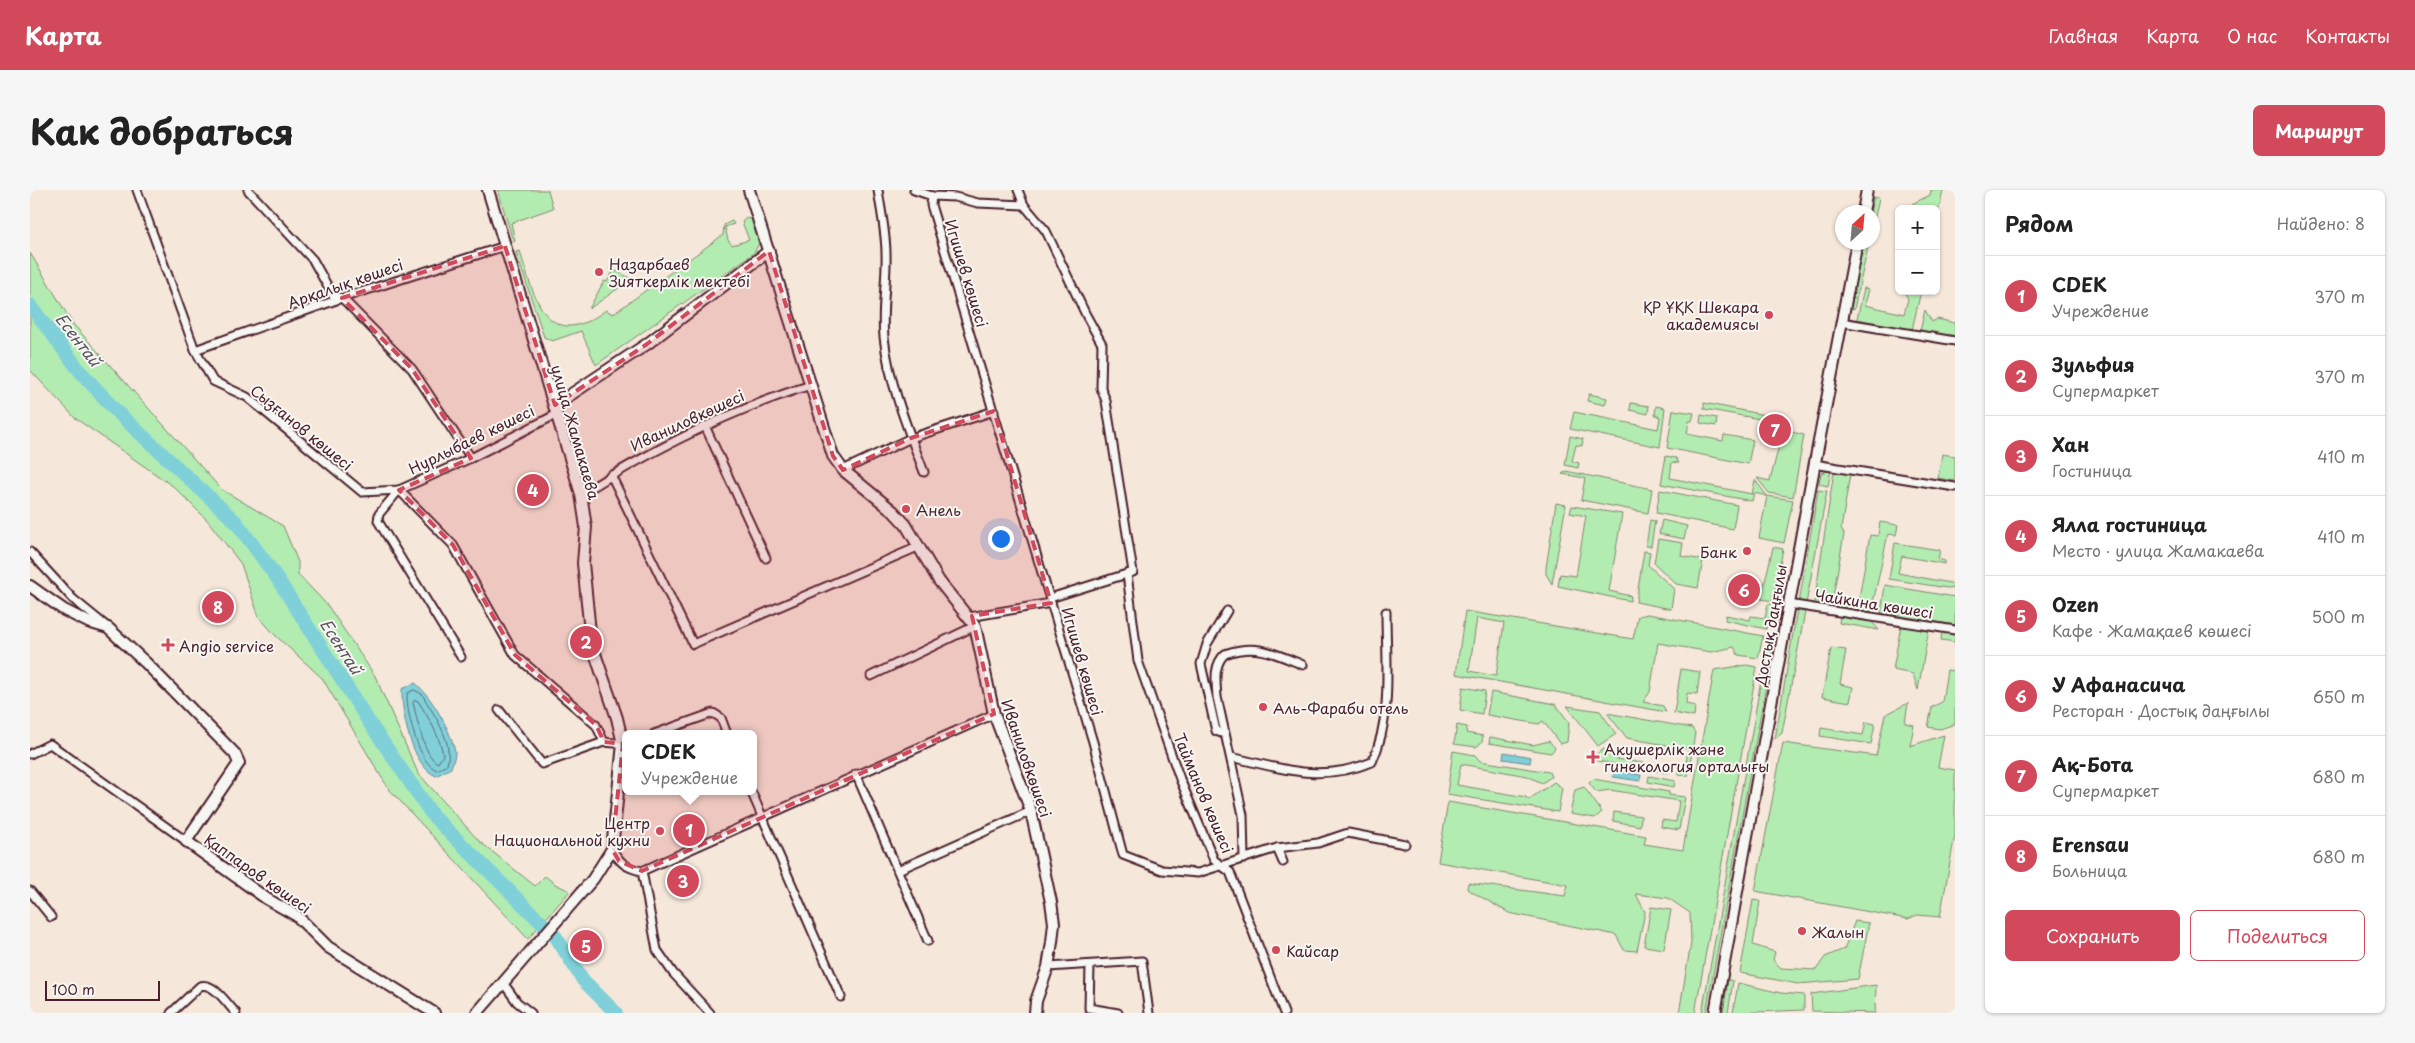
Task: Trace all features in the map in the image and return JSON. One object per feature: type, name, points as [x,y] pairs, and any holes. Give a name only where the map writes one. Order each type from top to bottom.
[{"type":"street","name":"Сызғанов көшесі","points":[[137,190],[195,350],[215,383],[247,397],[359,491],[365,493],[399,490]]},
{"type":"street","points":[[248,190],[313,260],[333,296],[342,298],[412,369],[471,458]]},
{"type":"street","name":"улица Жамакаева","points":[[488,190],[581,494],[586,527],[583,562],[591,642],[622,737]]},
{"type":"street","name":"Иваниловкөшесі","points":[[749,190],[833,456],[843,470],[893,511],[906,525],[939,581],[972,621],[994,714],[1031,811],[1054,923],[1048,967],[1036,1001],[1036,1013]]},
{"type":"street","points":[[878,190],[886,254],[884,337],[890,367],[911,438],[924,472]]},
{"type":"street","points":[[914,190],[932,196],[954,197],[978,203],[1024,205]]},
{"type":"street","name":"Тайманов көшесі","points":[[1018,190],[1024,205],[1046,231],[1102,344],[1101,388],[1106,401],[1134,572],[1126,574],[1138,661],[1180,778],[1214,860],[1230,872],[1284,1013]]},
{"type":"street","points":[[1864,205],[1867,190]]},
{"type":"street","name":"Игишев көшесі","points":[[932,196],[932,205],[1051,600],[1123,855],[1162,870],[1198,873],[1278,848],[1318,842],[1348,833],[1405,844]]},
{"type":"street","name":"Арқалық көшесі","points":[[195,350],[342,298],[505,246]]},
{"type":"street","name":"Достық даңғылы","points":[[1715,1013],[1788,604],[1855,250]]},
{"type":"street","name":"Нурлыбаев көшесі","points":[[399,490],[471,458],[556,410],[769,252]]},
{"type":"street","points":[[1841,322],[1955,340]]},
{"type":"street","name":"Иваниловкөшесі","points":[[581,494],[657,448],[704,426],[788,392],[811,385]]},
{"type":"street","points":[[843,470],[911,438],[994,412]]},
{"type":"street","points":[[704,426],[766,558]]},
{"type":"street","points":[[1814,464],[1955,487]]},
{"type":"street","points":[[611,475],[692,644],[920,546]]},
{"type":"street","points":[[461,657],[378,521],[379,514],[399,490],[453,545],[515,655],[596,725],[605,742]]},
{"type":"street","name":"Қаппаров көшесі","points":[[30,552],[69,594],[108,628],[228,745],[239,763],[186,842]]},
{"type":"street","points":[[871,676],[972,621],[1051,600],[1126,574]]},
{"type":"street","name":"Қаппаров көшесі","points":[[30,586],[64,610],[88,622],[108,628]]},
{"type":"street","name":"Чайкина көшесі","points":[[1788,604],[1955,630]]},
{"type":"street","points":[[1224,734],[1216,731],[1201,664],[1204,651],[1227,611]]},
{"type":"street","points":[[1230,757],[1287,770],[1320,775],[1352,770],[1372,762],[1381,743],[1386,697],[1386,612]]},
{"type":"street","points":[[1244,859],[1243,815],[1224,734],[1215,680],[1220,658],[1236,650],[1258,648],[1303,665]]},
{"type":"street","points":[[499,710],[542,764],[605,742],[622,744]]},
{"type":"street","points":[[665,730],[713,713],[721,718],[726,730]]},
{"type":"street","points":[[476,1013],[504,984],[557,918],[593,879],[612,849],[619,861],[629,868],[642,871],[994,714]]},
{"type":"street","name":"Қаппаров көшесі","points":[[30,754],[50,744],[186,842],[267,898],[298,916],[328,947],[434,1013]]},
{"type":"street","name":"улица Жамакаева","points":[[612,849],[622,762]]},
{"type":"street","points":[[856,774],[928,941]]},
{"type":"street","points":[[753,795],[841,997]]},
{"type":"street","points":[[898,870],[1031,811]]},
{"type":"street","points":[[1278,848],[1283,862]]},
{"type":"street","points":[[642,871],[657,950],[673,973],[710,1013]]},
{"type":"street","points":[[30,891],[51,917]]},
{"type":"street","points":[[1048,967],[1090,966],[1142,961],[1149,1013]]},
{"type":"street","points":[[1090,966],[1089,1008],[1118,1013]]},
{"type":"street","points":[[171,1013],[200,986],[205,984],[213,989],[236,1013]]},
{"type":"street","points":[[504,984],[517,1002],[531,1013]]},
{"type":"highlighted area","points":[[505,246],[555,405],[647,344],[769,251],[833,456],[843,470],[911,438],[994,411],[1051,603],[972,616],[994,714],[642,871],[619,861],[612,849],[623,744],[604,742],[596,725],[515,655],[453,545],[399,490],[471,458],[412,369],[342,298]]},
{"type":"green space","points":[[498,190],[548,190],[553,208],[511,223],[515,241],[513,241]]},
{"type":"green space","points":[[1931,190],[1943,190],[1940,205],[1912,205],[1912,204],[1930,195]]},
{"type":"green space","points":[[1874,197],[1879,198],[1878,205],[1872,205]]},
{"type":"green space","points":[[746,218],[751,219],[759,243],[754,253],[596,365],[581,331],[552,341],[544,337],[516,252],[520,251],[531,286],[546,315],[557,323],[570,326],[586,322],[606,310],[613,314],[723,235],[724,225],[732,221],[734,224],[725,227],[728,240],[732,245],[749,240],[742,222]]},
{"type":"green space","points":[[1862,250],[1867,250],[1854,309],[1850,308]]},
{"type":"green space","points":[[30,253],[73,324],[221,489],[283,526],[298,562],[298,574],[328,606],[375,676],[418,773],[479,841],[535,886],[545,876],[555,884],[570,891],[528,939],[388,788],[322,678],[276,636],[259,617],[241,564],[208,521],[174,487],[75,418],[30,370]]},
{"type":"green space","points":[[614,270],[630,280],[589,309],[604,281],[607,282]]},
{"type":"green space","points":[[1864,288],[1869,289],[1865,305],[1904,314],[1908,299],[1906,295],[1920,295],[1912,330],[1857,319]]},
{"type":"green space","points":[[1925,310],[1932,322],[1937,319],[1955,323],[1955,336],[1920,331]]},
{"type":"green space","points":[[1589,394],[1607,398],[1605,405],[1587,401]]},
{"type":"green space","points":[[1631,403],[1649,406],[1648,414],[1630,410]]},
{"type":"green space","points":[[1704,403],[1770,416],[1760,419],[1704,409]]},
{"type":"green space","points":[[1656,406],[1665,408],[1660,447],[1570,429],[1574,412],[1658,429],[1660,417],[1655,415]]},
{"type":"green space","points":[[1673,410],[1694,413],[1692,421],[1689,421],[1687,434],[1723,441],[1724,435],[1753,440],[1748,464],[1667,448]]},
{"type":"green space","points":[[1701,415],[1717,418],[1716,426],[1700,423]]},
{"type":"green space","points":[[1783,430],[1804,435],[1793,497],[1769,493],[1757,478],[1770,481]]},
{"type":"green space","points":[[1570,436],[1583,439],[1582,446],[1576,445],[1572,461],[1579,463],[1578,468],[1565,465]]},
{"type":"green space","points":[[1942,454],[1955,456],[1955,481],[1938,478]]},
{"type":"green space","points":[[1666,456],[1676,458],[1679,463],[1672,462],[1670,478],[1752,494],[1755,480],[1767,496],[1754,493],[1752,501],[1661,484]]},
{"type":"green space","points":[[1831,470],[1828,486],[1819,484],[1821,473]]},
{"type":"green space","points":[[1566,471],[1652,489],[1648,513],[1581,500],[1585,478],[1562,474]]},
{"type":"green space","points":[[1834,471],[1850,474],[1841,529],[1844,534],[1833,597],[1847,600],[1846,609],[1814,604]]},
{"type":"green space","points":[[1660,490],[1737,505],[1733,529],[1656,513]]},
{"type":"green space","points":[[1818,490],[1827,491],[1806,604],[1799,603]]},
{"type":"green space","points":[[1767,496],[1793,500],[1784,543],[1759,538]]},
{"type":"green space","points":[[1556,503],[1566,505],[1552,584],[1546,574],[1546,568]]},
{"type":"green space","points":[[1572,506],[1622,514],[1609,591],[1631,596],[1630,601],[1558,586],[1560,574],[1576,576],[1586,516],[1570,513]]},
{"type":"green space","points":[[1650,520],[1655,521],[1651,546],[1646,546]]},
{"type":"green space","points":[[1662,520],[1687,526],[1684,539],[1659,534]]},
{"type":"green space","points":[[1880,522],[1898,525],[1896,535],[1888,534],[1871,612],[1857,610],[1870,535],[1878,536]]},
{"type":"green space","points":[[1658,539],[1683,543],[1681,556],[1703,560],[1698,588],[1676,584],[1654,563]]},
{"type":"green space","points":[[1895,543],[1940,550],[1938,559],[1945,561],[1945,564],[1902,556],[1898,573],[1955,584],[1954,589],[1889,579]]},
{"type":"green space","points":[[1773,547],[1783,549],[1773,601],[1761,599]]},
{"type":"green space","points":[[1644,551],[1650,552],[1648,565],[1674,589],[1671,609],[1636,602]]},
{"type":"green space","points":[[1885,585],[1955,597],[1955,625],[1881,613]]},
{"type":"green space","points":[[1768,604],[1773,604],[1766,629],[1725,620],[1726,615],[1750,620],[1751,616],[1765,618]]},
{"type":"green space","points":[[1797,610],[1805,612],[1782,733],[1775,739]]},
{"type":"green space","points":[[1465,611],[1633,639],[1638,616],[1648,614],[1763,636],[1758,658],[1738,655],[1734,647],[1711,652],[1658,643],[1650,692],[1643,702],[1663,706],[1666,712],[1456,674]],"holes":[[[1477,618],[1504,623],[1496,676],[1469,671]]]},
{"type":"green space","points":[[1840,616],[1872,622],[1879,630],[1839,623]]},
{"type":"green space","points":[[1901,625],[1929,629],[1918,690],[1913,674],[1893,670]]},
{"type":"green space","points":[[1942,632],[1955,633],[1955,642],[1941,640]]},
{"type":"green space","points":[[1769,637],[1774,640],[1771,656],[1765,661]]},
{"type":"green space","points":[[1831,648],[1846,650],[1840,684],[1853,687],[1850,702],[1822,697]]},
{"type":"green space","points":[[1746,665],[1757,667],[1695,1013],[1679,1013],[1691,943],[1690,913],[1668,898],[1636,894],[1645,912],[1637,951],[1624,950],[1616,935],[1509,913],[1467,889],[1468,883],[1565,896],[1568,885],[1438,862],[1448,802],[1646,836],[1644,844],[1683,850],[1714,670]]},
{"type":"green space","points":[[1681,669],[1700,672],[1697,694],[1687,693],[1686,704],[1695,706],[1694,717],[1674,713]]},
{"type":"green space","points":[[1763,669],[1768,674],[1706,1013],[1702,1013]]},
{"type":"green space","points":[[1947,670],[1955,671],[1955,724],[1940,729],[1928,727],[1932,707],[1942,702]]},
{"type":"green space","points":[[1463,687],[1485,691],[1482,714],[1460,710]]},
{"type":"green space","points":[[1491,692],[1555,704],[1569,722],[1567,742],[1560,744],[1543,721],[1539,724],[1487,715]]},
{"type":"green space","points":[[1908,703],[1905,723],[1914,725],[1910,746],[1944,735],[1938,767],[1955,770],[1955,835],[1940,917],[1917,915],[1908,919],[1755,891],[1783,743],[1876,756],[1885,715]]},
{"type":"green space","points":[[1567,706],[1600,711],[1616,734],[1598,746]]},
{"type":"green space","points":[[1607,713],[1692,728],[1695,733],[1688,776],[1678,775],[1679,769],[1685,770],[1688,749],[1627,738]]},
{"type":"green space","points":[[1866,722],[1875,724],[1871,744],[1820,736],[1821,728],[1863,735]]},
{"type":"green space","points":[[1457,725],[1467,727],[1466,733],[1483,736],[1482,742],[1476,747],[1454,744]]},
{"type":"green space","points":[[1490,737],[1533,745],[1549,741],[1555,748],[1551,753],[1489,743]]},
{"type":"green space","points":[[1604,749],[1617,759],[1669,767],[1668,773],[1597,761],[1595,755]]},
{"type":"green space","points":[[1453,751],[1475,755],[1480,761],[1549,772],[1551,777],[1542,783],[1527,776],[1461,764],[1457,785],[1526,797],[1528,800],[1554,782],[1562,788],[1558,812],[1447,794]]},
{"type":"green space","points":[[1649,776],[1675,781],[1674,787],[1648,782]]},
{"type":"green space","points":[[1593,779],[1669,792],[1669,795],[1685,797],[1679,830],[1661,827],[1662,820],[1676,822],[1679,801],[1610,790],[1596,792],[1589,783]]},
{"type":"green space","points":[[1584,787],[1602,812],[1595,818],[1570,814],[1575,790]]},
{"type":"green space","points":[[1614,812],[1641,816],[1640,826],[1613,821]]},
{"type":"green space","points":[[1753,900],[1760,901],[1753,945],[1775,952],[1773,960],[1781,968],[1816,970],[1825,957],[1844,949],[1855,921],[1869,923],[1858,979],[1798,984],[1740,973]]},
{"type":"green space","points":[[1651,907],[1671,910],[1664,949],[1644,946]]},
{"type":"green space","points":[[1728,980],[1733,981],[1728,1013],[1723,1013]]},
{"type":"green space","points":[[1738,983],[1781,993],[1804,995],[1804,1010],[1733,1013]]},
{"type":"green space","points":[[1876,985],[1875,1013],[1812,1011],[1811,994]]},
{"type":"water","points":[[415,683],[428,696],[446,726],[455,753],[451,768],[436,776],[420,762],[406,724],[402,689]]},
{"type":"water","points":[[1504,752],[1531,757],[1530,763],[1503,759]]},
{"type":"water","points":[[1614,771],[1641,775],[1640,781],[1613,777]]},
{"type":"waterway","name":"Есентай","points":[[30,305],[79,370],[117,412],[236,522],[277,578],[369,722],[433,816],[556,937],[583,980],[616,1013]]},
{"type":"place","name":"Назарбаев Зияткерлік мектебі","points":[[599,272]]},
{"type":"place","name":"ҚР ҰҚК Шекара академиясы","points":[[1769,315]]},
{"type":"place","name":"Ақ-Бота","points":[[1775,430]]},
{"type":"place","name":"Ялла гостиница","points":[[533,490]]},
{"type":"place","name":"Анель","points":[[906,509]]},
{"type":"place","name":"Банк","points":[[1747,551]]},
{"type":"place","name":"У Афанасича","points":[[1744,590]]},
{"type":"place","name":"Erensau","points":[[218,607]]},
{"type":"place","name":"Зульфия","points":[[586,642]]},
{"type":"place","name":"Angio service","points":[[168,645]]},
{"type":"place","name":"Аль-Фараби отель","points":[[1263,707]]},
{"type":"place","name":"Акушерлік және гинекология орталығы","points":[[1593,757]]},
{"type":"place","name":"CDEK","points":[[689,830]]},
{"type":"place","name":"Центр Национальной кухни","points":[[660,831]]},
{"type":"place","name":"Хан","points":[[683,881]]},
{"type":"place","name":"Жалын","points":[[1802,931]]},
{"type":"place","name":"Ozen","points":[[586,946]]},
{"type":"place","name":"Кайсар","points":[[1276,950]]}]
